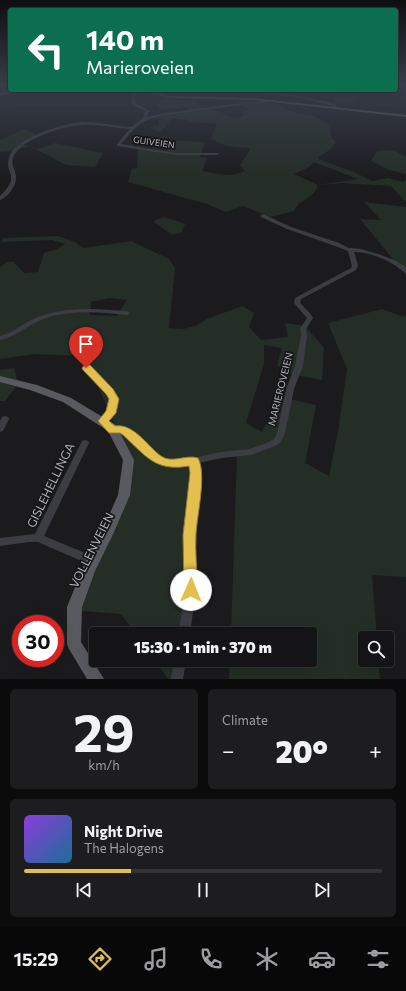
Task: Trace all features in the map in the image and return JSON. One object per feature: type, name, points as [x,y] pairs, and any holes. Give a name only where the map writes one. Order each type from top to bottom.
[{"type":"main road","name":"VOLLENVEIEN","points":[[0,379],[19,383],[57,396],[87,409],[113,430],[120,441],[125,454],[126,465],[124,479],[115,504],[86,558],[68,596],[65,607],[67,639],[75,657],[96,679]]},
{"type":"street","points":[[146,116],[145,119],[157,116]]},
{"type":"street","name":"GUIVEIEN","points":[[145,119],[132,128],[118,145],[176,154],[217,154]]},
{"type":"street","points":[[0,199],[12,184],[14,179],[9,166],[10,162],[16,148],[23,143],[52,131],[75,124],[132,128]]},
{"type":"street","points":[[263,216],[318,240],[337,244],[350,250],[368,252],[400,266],[406,271]]},
{"type":"street","name":"MARIEROVEIEN","points":[[113,430],[121,429],[127,432],[157,459],[163,462],[178,464],[221,455],[251,452],[268,446],[279,439],[290,389],[299,366],[304,327],[310,319],[309,315],[297,303],[298,298],[354,269],[355,266],[350,250]]},
{"type":"street","points":[[0,338],[6,337],[51,314],[64,312],[110,311],[127,313]]},
{"type":"street","points":[[86,368],[110,392],[114,399],[111,413],[103,421]]},
{"type":"street","points":[[0,429],[5,419]]},
{"type":"street","name":"GISLEHELLINGA","points":[[38,538],[85,443]]},
{"type":"street","points":[[185,627],[191,590],[190,535],[196,473],[194,461]]},
{"type":"street","name":"GISLEHELLINGA","points":[[0,542],[38,538],[86,558]]},
{"type":"street","points":[[177,679],[179,667]]},
{"type":"shaded area","points":[[161,116],[229,116],[239,118],[242,116],[314,116],[330,125],[331,138],[336,142],[331,149],[318,157],[318,159],[354,172],[372,181],[388,178],[403,182],[406,180],[406,202],[391,186],[343,183],[318,185],[313,194],[300,204],[294,211],[271,217],[243,206],[226,212],[207,204],[128,182],[132,169],[137,168],[138,148],[166,152],[169,146],[164,143],[167,140],[205,142],[200,157],[207,158],[202,171],[229,175],[245,171],[240,165],[250,150],[249,148],[227,146],[211,139],[217,124],[188,122],[188,120],[172,118],[161,132],[151,129],[150,127],[159,125],[159,120],[162,119],[148,118]],"holes":[[[314,162],[358,179],[318,185],[294,174],[309,167]]]},
{"type":"shaded area","points":[[24,129],[39,136],[21,145],[30,146],[14,151],[0,152],[0,140]]},
{"type":"shaded area","points":[[55,143],[103,153],[95,167],[66,165],[30,146],[38,149]]},
{"type":"shaded area","points":[[393,150],[406,156],[406,174],[389,170],[371,161],[377,151]]},
{"type":"shaded area","points":[[364,202],[406,207],[406,275],[360,219],[381,220]]},
{"type":"shaded area","points":[[164,217],[185,224],[182,232],[172,235],[153,221]]},
{"type":"shaded area","points":[[58,236],[75,242],[83,248],[131,241],[169,259],[175,268],[169,328],[183,329],[195,326],[207,319],[242,306],[254,313],[249,327],[261,340],[288,337],[285,323],[305,326],[324,348],[322,380],[290,374],[277,365],[282,348],[264,345],[264,364],[246,423],[262,432],[280,397],[316,405],[305,463],[329,476],[338,431],[347,369],[328,323],[382,309],[404,317],[406,315],[406,577],[372,575],[376,631],[358,631],[358,667],[379,667],[380,679],[229,679],[230,667],[317,667],[317,627],[231,627],[237,455],[200,462],[192,541],[186,627],[131,627],[121,614],[69,610],[130,478],[127,446],[113,421],[85,356],[35,354],[0,359],[0,267],[7,262],[14,262],[24,273],[38,272],[44,253],[57,249],[65,244],[52,240],[0,242],[4,238]],"holes":[[[109,298],[127,300],[116,316],[90,315],[91,302]]]},
{"type":"shaded area","points":[[14,368],[18,384],[5,401],[0,401],[0,370]]},
{"type":"shaded area","points":[[160,667],[181,667],[179,679],[168,679]]},
{"type":"route","points":[[86,368],[106,387],[114,399],[111,413],[103,421],[113,430],[121,429],[127,432],[157,459],[163,462],[178,464],[194,461],[196,473],[190,519],[191,590]]}]
